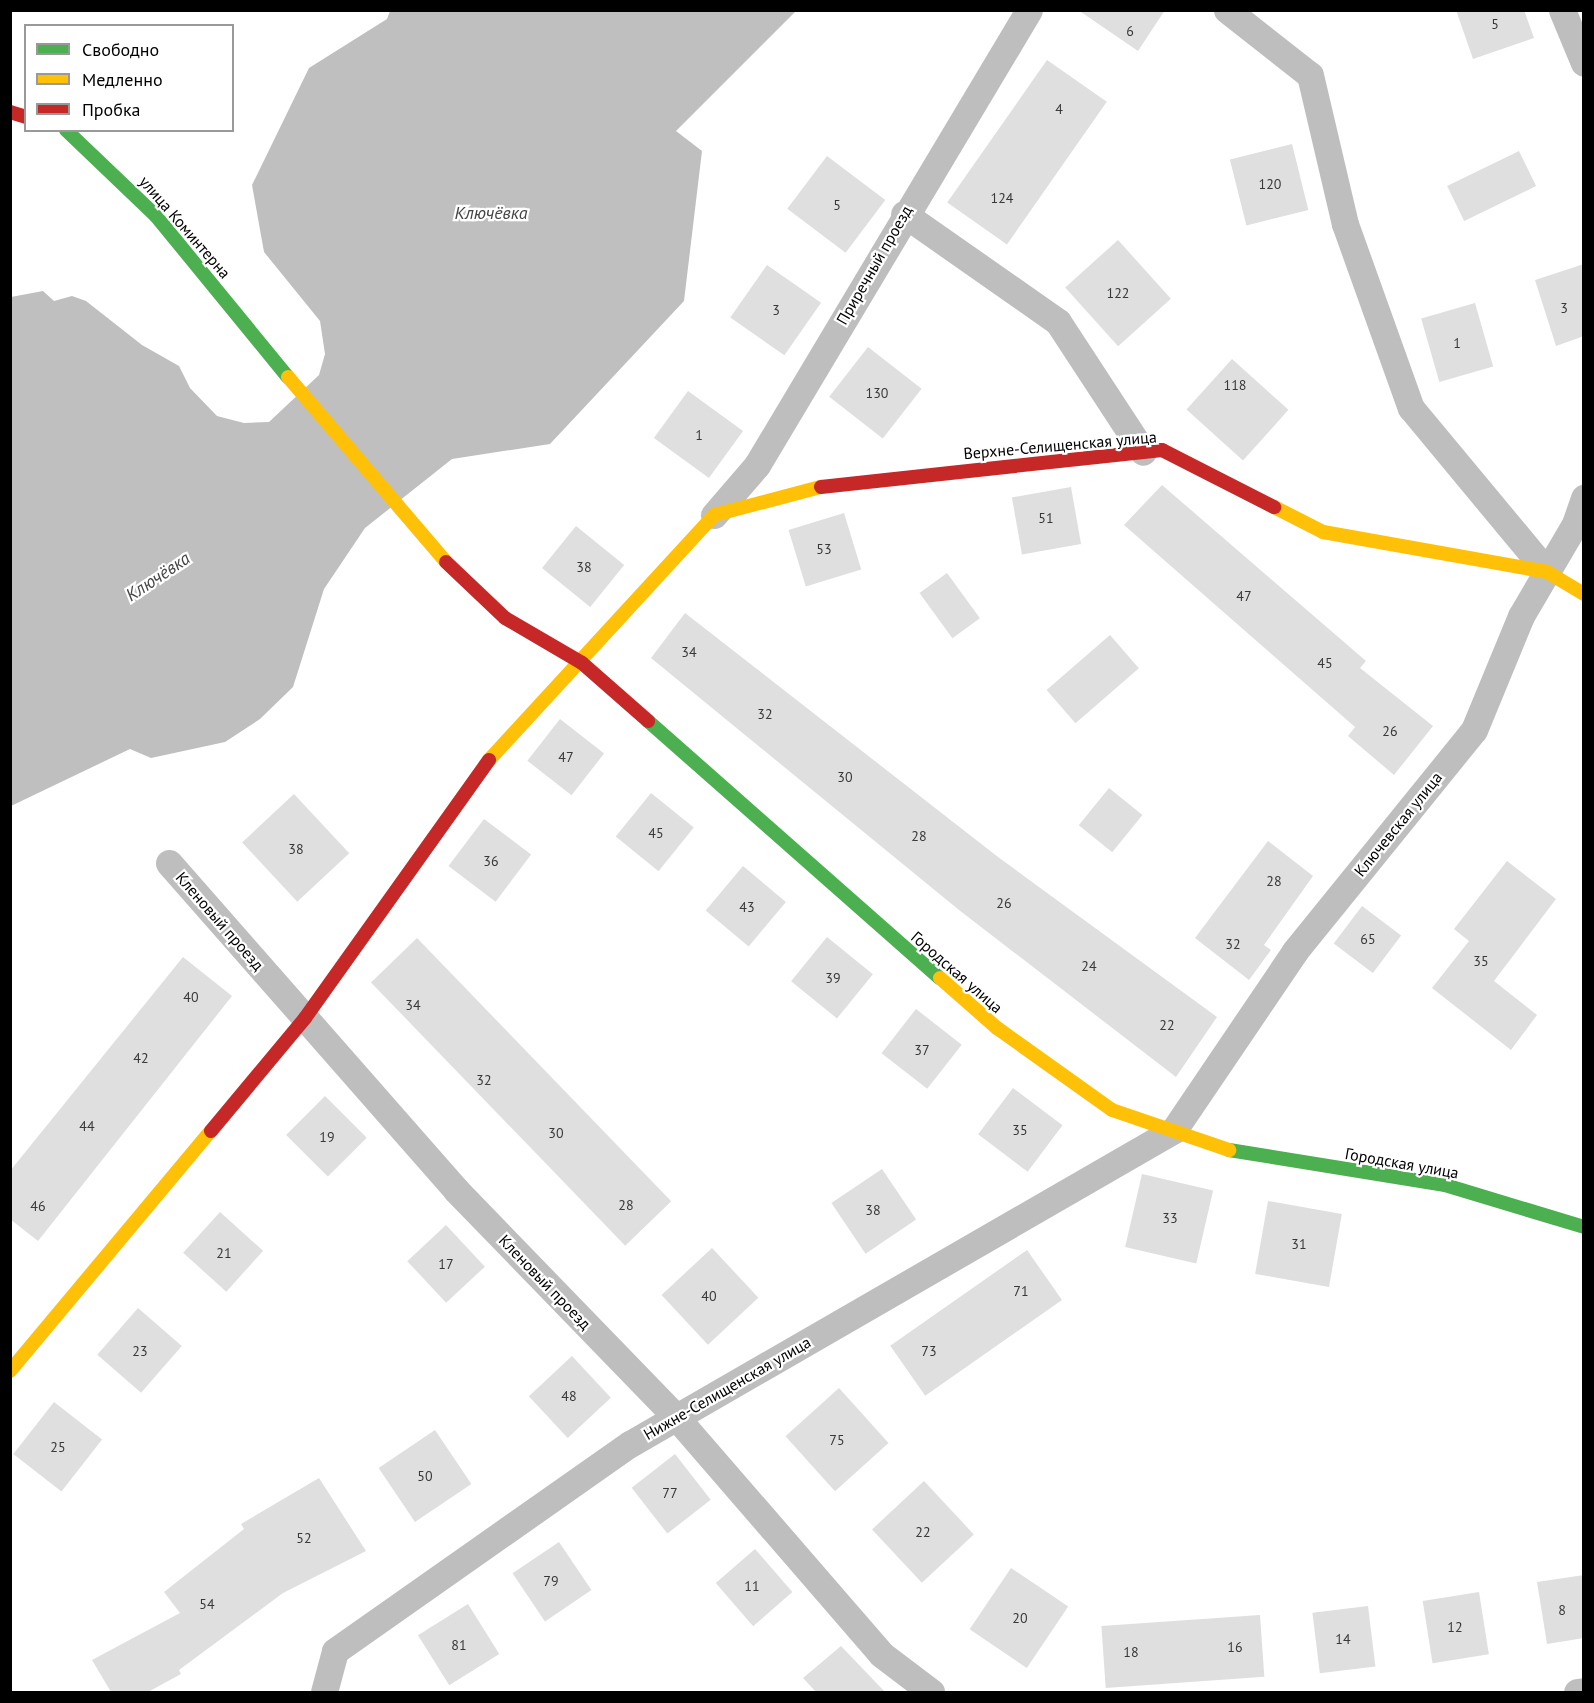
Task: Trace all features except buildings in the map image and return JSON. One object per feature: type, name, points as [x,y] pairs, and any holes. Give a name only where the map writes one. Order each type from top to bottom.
[{"type":"street","name":"Приречный проезд","points":[[714,515],[757,465],[904,214],[1029,10]]},
{"type":"street","points":[[1227,10],[1310,75],[1345,224],[1411,408],[1547,572]]},
{"type":"street","points":[[1562,10],[1584,63]]},
{"type":"street","name":"улица Коминтерна","points":[[70,132],[156,216],[272,354],[418,535]]},
{"type":"street","points":[[904,214],[1058,322],[1143,452]]},
{"type":"street","name":"Верхне-Селищенская улица","points":[[714,515],[842,482],[1162,450],[1323,532],[1547,572],[1584,594]]},
{"type":"street","name":"Ключевская улица","points":[[1174,1130],[1295,951],[1474,730],[1521,616],[1547,572],[1584,498]]},
{"type":"street","points":[[10,1371],[305,1018],[481,769],[582,663],[714,515]]},
{"type":"street","name":"Городская улица","points":[[418,535],[505,618],[582,663],[997,1028],[1112,1110],[1174,1130],[1222,1149],[1445,1185],[1584,1227]]},
{"type":"street","name":"Кленовый проезд","points":[[169,863],[456,1190],[676,1417],[882,1654],[931,1692]]},
{"type":"street","name":"Нижне-Селищенская улица","points":[[324,1692],[334,1651],[676,1417],[1174,1130]]},
{"type":"street","points":[[1577,1692],[1584,1691]]},
{"type":"water","name":"Ключёвка","points":[[390,11],[796,11],[676,131],[702,151],[684,301],[550,444],[452,459],[365,528],[324,589],[293,687],[260,719],[225,742],[151,758],[130,749],[11,806],[11,297],[43,291],[54,301],[72,296],[86,301],[142,345],[179,366],[190,388],[217,416],[244,423],[269,422],[319,375],[325,354],[320,321],[264,252],[252,185],[309,68],[387,19]]},
{"type":"traffic: fast","points":[[68,132],[156,216],[288,377]]},
{"type":"traffic: fast","points":[[648,721],[940,978]]},
{"type":"traffic: fast","points":[[1229,1150],[1445,1185],[1584,1227]]},
{"type":"traffic: slow","points":[[288,377],[446,562]]},
{"type":"traffic: slow","points":[[489,760],[714,515],[821,487]]},
{"type":"traffic: slow","points":[[1274,507],[1323,532],[1547,572],[1584,594]]},
{"type":"traffic: slow","points":[[940,978],[997,1028],[1112,1110],[1229,1150]]},
{"type":"traffic: slow","points":[[10,1371],[211,1131]]},
{"type":"traffic: jam","points":[[10,112],[24,116]]},
{"type":"traffic: jam","points":[[821,487],[1162,450],[1274,507]]},
{"type":"traffic: jam","points":[[446,562],[505,618],[582,663],[648,721]]},
{"type":"traffic: jam","points":[[211,1131],[305,1018],[489,760]]}]
